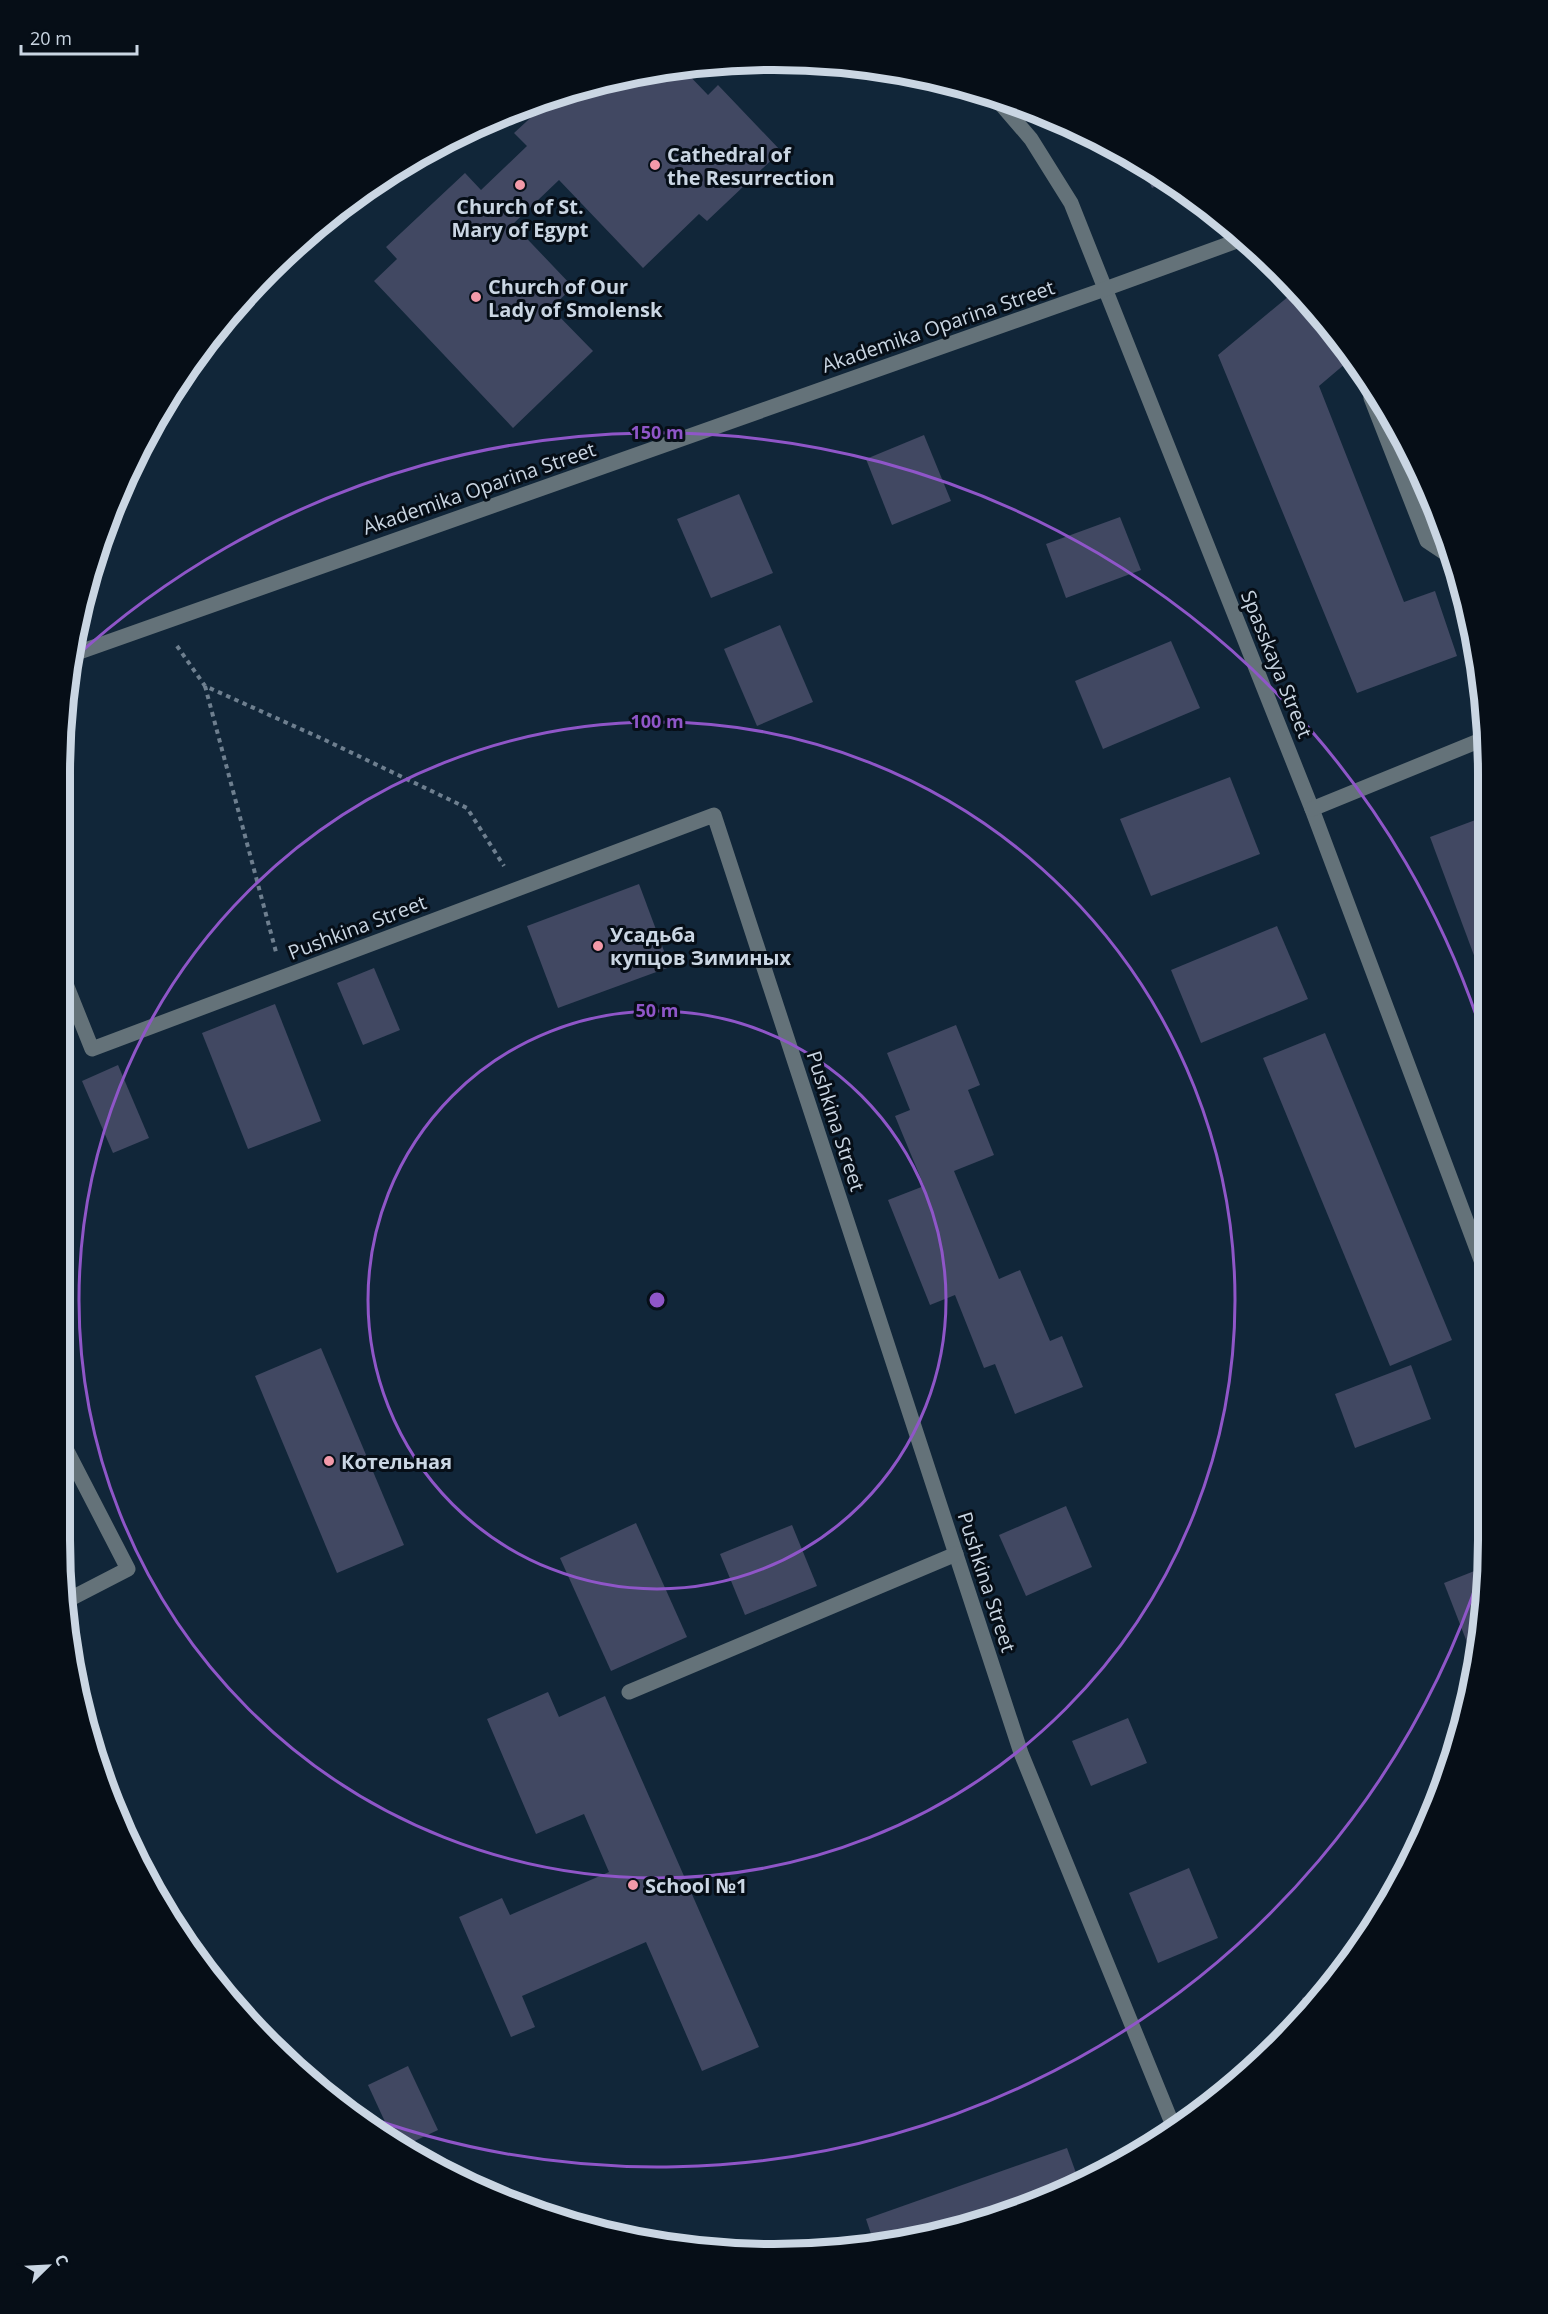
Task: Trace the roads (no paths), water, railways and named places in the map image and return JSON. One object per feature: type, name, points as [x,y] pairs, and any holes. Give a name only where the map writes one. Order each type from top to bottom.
[{"type":"street","name":"Spasskaya Street","points":[[1006,110],[1031,139],[1071,203],[1312,809],[1478,1252]]},
{"type":"street","name":"Akademika Oparina Street","points":[[82,651],[1234,242]]},
{"type":"street","points":[[1376,410],[1427,541],[1441,550]]},
{"type":"street","points":[[1312,809],[1477,742]]},
{"type":"street","name":"Pushkina Street","points":[[70,994],[92,1049],[714,815],[1021,1753],[1171,2121]]},
{"type":"street","points":[[70,1457],[128,1569],[73,1597]]},
{"type":"street","points":[[629,1692],[956,1554]]},
{"type":"place","name":"Cathedral of the Resurrection","points":[[655,165]]},
{"type":"place","name":"Church of St. Mary of Egypt","points":[[520,185]]},
{"type":"place","name":"Church of Our Lady of Smolensk","points":[[476,297]]},
{"type":"place","name":"Усадьба купцов Зиминых","points":[[598,946]]},
{"type":"place","name":"Котельная","points":[[329,1461]]},
{"type":"place","name":"School №1","points":[[633,1885]]}]
